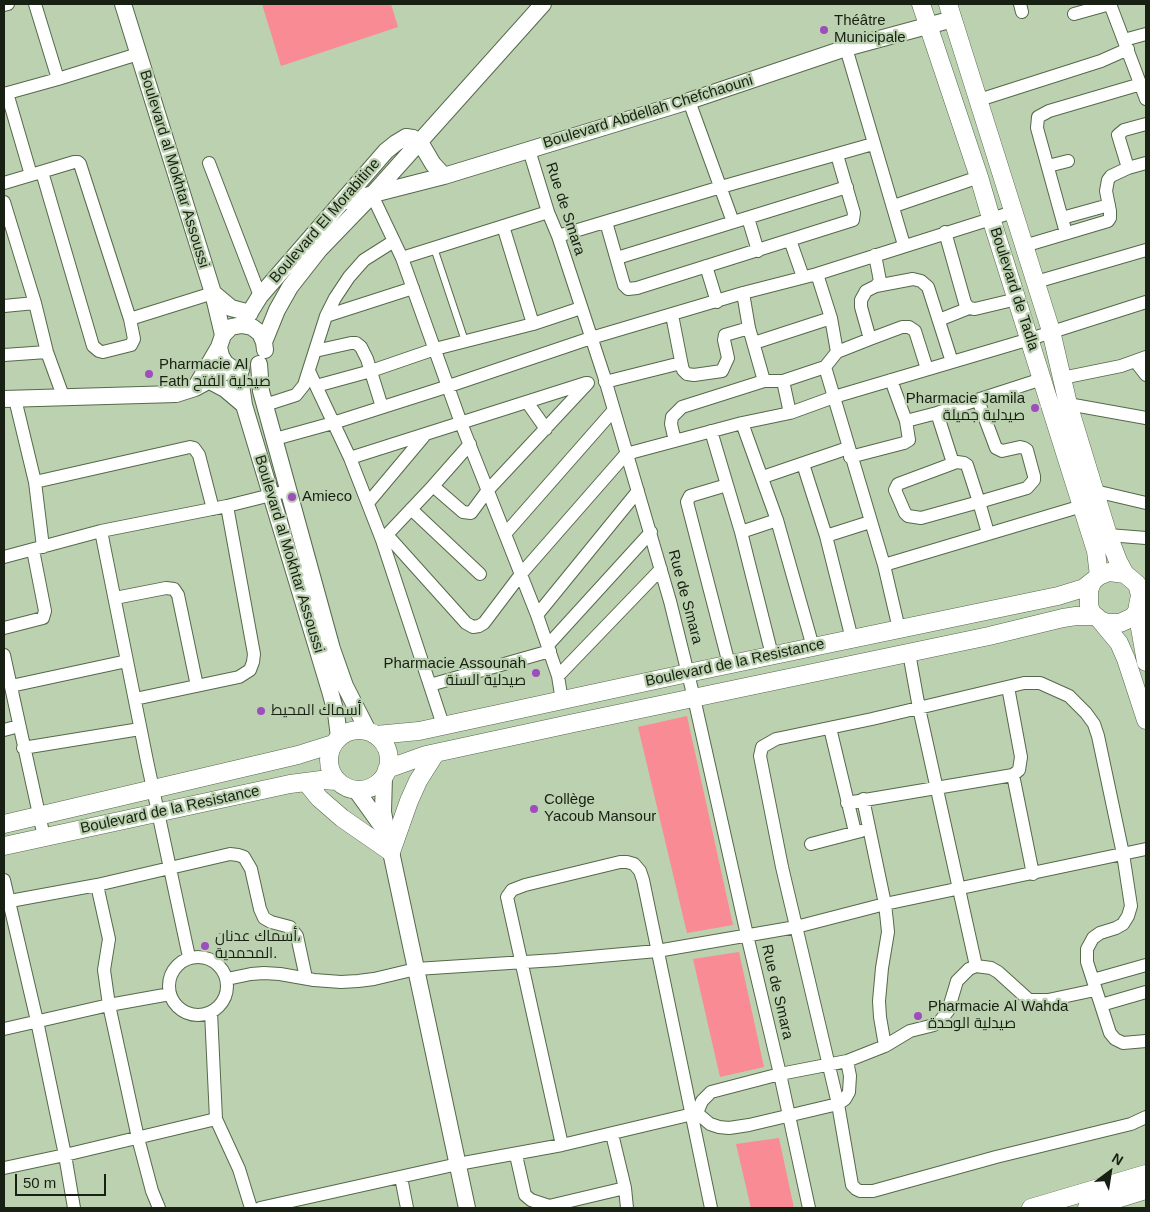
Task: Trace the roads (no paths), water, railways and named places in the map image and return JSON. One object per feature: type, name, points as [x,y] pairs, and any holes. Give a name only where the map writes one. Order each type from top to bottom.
[{"type":"main road","name":"Boulevard de Tadla","points":[[922,4],[980,177],[991,218],[1096,551],[1096,580]]},
{"type":"main road","name":"Boulevard de Tadla","points":[[951,11],[1051,331],[1068,404],[1108,535],[1118,561],[1127,575]]},
{"type":"main road","name":"Boulevard de la Resistance","points":[[372,733],[419,731],[1058,596],[1084,588],[1114,572],[1146,576]]},
{"type":"main road","points":[[1127,575],[1133,580],[1139,590],[1146,662]]},
{"type":"main road","points":[[1096,580],[1088,590],[1089,606],[1119,643],[1126,658],[1146,720]]},
{"type":"main road","name":"Boulevard de la Resistance","points":[[386,772],[407,761],[434,754],[989,636],[1063,618],[1076,616],[1098,618],[1107,623],[1120,624],[1133,617],[1141,608]]},
{"type":"main road","points":[[348,731],[372,733],[383,742],[387,750],[389,760],[386,772],[379,782],[372,787],[356,790],[349,788],[337,780],[331,772],[329,753],[336,740],[348,731]]},
{"type":"main road","name":"Boulevard de la Resistance","points":[[4,824],[298,755],[336,740]]},
{"type":"main road","points":[[306,782],[319,798],[342,818],[391,852],[408,801],[434,754]]},
{"type":"main road","name":"Boulevard de la Resistance","points":[[4,846],[306,782],[337,780]]},
{"type":"main road","points":[[1032,1208],[1146,1174]]},
{"type":"main road","points":[[1087,1208],[1118,1203],[1146,1190]]},
{"type":"street","points":[[4,5],[8,4]]},
{"type":"street","points":[[35,4],[58,79]]},
{"type":"street","name":"Boulevard al Mokhtar Assoussi","points":[[123,4],[213,293],[221,341]]},
{"type":"street","name":"Boulevard El Morabitine","points":[[264,342],[277,310],[290,286],[319,250],[372,195],[543,4]]},
{"type":"street","points":[[1074,14],[1110,4],[1146,99]]},
{"type":"street","name":"Boulevard Abdellah Chefchaouni","points":[[342,202],[444,176],[689,101],[846,48],[928,26],[951,11]]},
{"type":"street","points":[[980,100],[1100,61],[1146,34]]},
{"type":"street","points":[[846,48],[904,245]]},
{"type":"street","points":[[4,183],[37,173],[74,162],[80,164],[130,319],[134,339],[131,345],[103,352],[96,349],[92,342],[37,173],[6,93],[138,54]]},
{"type":"street","points":[[1066,234],[1038,128],[1038,117],[1049,111],[1141,84]]},
{"type":"street","points":[[689,101],[733,222]]},
{"type":"street","points":[[1128,168],[1118,134],[1124,130],[1146,124]]},
{"type":"street","name":"Boulevard El Morabitine","points":[[246,319],[260,296],[386,151],[406,137],[420,142]]},
{"type":"street","points":[[420,142],[433,164],[444,176]]},
{"type":"street","points":[[558,236],[873,144]]},
{"type":"street","name":"Rue de Smara","points":[[529,150],[605,379],[661,569],[694,698],[789,1114],[808,1208]]},
{"type":"street","points":[[606,222],[624,285],[628,289],[632,289],[853,220],[855,216],[837,155]]},
{"type":"street","points":[[1048,166],[1068,161]]},
{"type":"street","points":[[209,163],[260,296]]},
{"type":"street","points":[[1024,246],[1108,221],[1110,215],[1106,191],[1108,180],[1111,176],[1128,168],[1146,163]]},
{"type":"street","points":[[894,206],[980,177]]},
{"type":"street","points":[[617,258],[847,188]]},
{"type":"street","points":[[372,195],[402,258],[461,424],[537,615],[558,676],[562,701]]},
{"type":"street","points":[[4,202],[35,303],[47,352],[62,396]]},
{"type":"street","points":[[1062,218],[1109,205]]},
{"type":"street","points":[[402,258],[548,212]]},
{"type":"street","points":[[275,439],[333,423],[591,338],[744,293],[817,274],[1013,212]]},
{"type":"street","points":[[748,218],[758,251]]},
{"type":"street","points":[[503,226],[533,324]]},
{"type":"street","points":[[945,232],[965,303],[969,308],[975,310],[1017,299]]},
{"type":"street","points":[[790,240],[803,277]]},
{"type":"street","points":[[265,405],[296,395],[304,385],[326,316],[349,277],[364,260],[394,241]]},
{"type":"street","points":[[1036,282],[1146,250]]},
{"type":"street","points":[[875,255],[880,275],[880,281],[876,286]]},
{"type":"street","points":[[706,266],[716,302]]},
{"type":"street","points":[[817,274],[831,318],[837,352]]},
{"type":"street","points":[[870,339],[860,300],[866,291],[876,286],[913,279],[921,281],[928,287],[952,362]]},
{"type":"street","points":[[326,316],[413,288]]},
{"type":"street","points":[[130,319],[213,293],[246,319],[260,333],[264,342],[265,352],[258,364],[249,370],[235,369],[225,363],[221,356],[221,341]]},
{"type":"street","points":[[744,293],[749,328],[764,381]]},
{"type":"street","points":[[385,537],[466,623],[473,627],[479,626],[484,624],[521,574],[626,454],[742,423],[790,413],[834,397],[1030,339],[1146,302]]},
{"type":"street","points":[[4,306],[35,303]]},
{"type":"street","points":[[316,386],[371,371],[435,349],[533,324],[581,308]]},
{"type":"street","points":[[939,320],[969,308]]},
{"type":"street","points":[[672,314],[683,370],[687,374],[694,375],[722,371],[728,358],[724,340],[726,335],[749,328]]},
{"type":"street","points":[[754,343],[831,318]]},
{"type":"street","points":[[202,384],[221,341],[232,328],[246,319]]},
{"type":"street","points":[[675,441],[671,424],[672,417],[682,407],[764,381],[783,381],[825,367],[837,352],[902,326],[909,327],[915,331],[927,369]]},
{"type":"street","points":[[315,352],[356,343],[361,347],[371,371],[382,407]]},
{"type":"street","points":[[4,355],[47,352]]},
{"type":"street","points":[[1062,378],[1115,368],[1141,359],[1146,375]]},
{"type":"street","points":[[350,458],[588,382],[677,364],[681,361]]},
{"type":"street","name":"Boulevard al Mokhtar Assoussi","points":[[258,364],[261,391],[332,649],[344,686],[372,733]]},
{"type":"street","points":[[825,367],[884,565],[899,629]]},
{"type":"street","points":[[4,628],[43,618],[45,611],[38,548],[35,482],[9,399],[62,396],[162,396],[176,394],[235,369]]},
{"type":"street","name":"Boulevard al Mokhtar Assoussi","points":[[235,369],[244,405],[336,713],[336,740]]},
{"type":"street","points":[[309,371],[350,458],[368,504],[385,537],[443,725]]},
{"type":"street","points":[[906,421],[937,413],[1042,379]]},
{"type":"street","points":[[763,476],[849,452],[907,441],[909,437],[906,421],[891,380]]},
{"type":"street","points":[[783,381],[790,413]]},
{"type":"street","points":[[433,486],[466,514],[471,514],[488,490],[588,382]]},
{"type":"street","points":[[202,384],[225,389],[244,405]]},
{"type":"street","points":[[978,400],[996,448],[1002,451],[1020,447],[1027,450],[1034,476],[1034,480],[1027,488],[979,502],[920,518],[914,518],[904,513],[895,490],[898,484],[953,463],[961,462],[966,466],[979,502],[988,533]]},
{"type":"street","points":[[527,402],[546,429]]},
{"type":"street","points":[[1051,408],[1068,404],[1146,418]]},
{"type":"street","points":[[506,534],[613,411]]},
{"type":"street","points":[[937,413],[953,463]]},
{"type":"street","points":[[742,423],[763,476],[777,520],[813,647]]},
{"type":"street","points":[[711,431],[741,532],[772,656]]},
{"type":"street","points":[[368,504],[425,435]]},
{"type":"street","points":[[385,537],[470,444]]},
{"type":"street","points":[[35,482],[190,447],[194,448],[199,455],[213,509]]},
{"type":"street","points":[[803,464],[826,536],[852,638]]},
{"type":"street","points":[[727,485],[690,496],[687,502],[729,664]]},
{"type":"street","points":[[4,557],[101,531],[227,506],[287,491]]},
{"type":"street","points":[[537,615],[638,491]]},
{"type":"street","points":[[1095,491],[1146,503]]},
{"type":"street","points":[[135,699],[240,677],[250,670],[254,654],[227,506]]},
{"type":"street","points":[[884,565],[1082,506]]},
{"type":"street","points":[[411,509],[480,574]]},
{"type":"street","points":[[741,532],[777,520]]},
{"type":"street","points":[[826,536],[870,522]]},
{"type":"street","points":[[101,531],[140,729],[189,957]]},
{"type":"street","points":[[430,685],[549,648],[650,532]]},
{"type":"street","points":[[1108,535],[1146,538]]},
{"type":"street","points":[[558,676],[661,569]]},
{"type":"street","points":[[115,598],[171,588],[176,592],[197,686]]},
{"type":"street","points":[[909,653],[919,708],[938,787],[976,966]]},
{"type":"street","points":[[11,686],[127,661]]},
{"type":"street","points":[[5,662],[44,837]]},
{"type":"street","points":[[1146,1041],[1123,1043],[1114,1039],[1110,1033],[1087,962],[1086,955],[1090,943],[1100,933],[1123,924],[1132,906],[1098,736],[1094,724],[1069,696],[1049,686],[1033,682],[776,739],[762,748],[760,756],[782,867],[838,1104],[852,1185],[858,1191],[866,1192],[996,1157],[1131,1124],[1146,1117]]},
{"type":"street","points":[[847,803],[1013,775],[1019,770],[1021,757],[1008,687]]},
{"type":"street","points":[[4,730],[19,726]]},
{"type":"street","points":[[830,728],[855,832]]},
{"type":"street","points":[[23,748],[140,729]]},
{"type":"street","points":[[386,772],[383,812],[467,1208]]},
{"type":"street","points":[[1013,775],[1033,874]]},
{"type":"street","points":[[356,790],[387,833]]},
{"type":"street","points":[[863,799],[885,904],[888,932],[879,1001],[885,1046]]},
{"type":"street","points":[[811,844],[870,829]]},
{"type":"street","points":[[227,979],[264,973],[341,982],[358,981],[416,969],[657,952],[796,926],[885,904],[1146,849]]},
{"type":"street","points":[[10,901],[97,885],[230,854],[238,855],[244,857],[251,869],[260,909],[264,918],[290,927],[297,936],[306,978]]},
{"type":"street","points":[[562,1145],[507,897],[512,890],[525,885],[620,862],[634,864],[640,870],[643,880],[657,952],[694,1114],[710,1208]]},
{"type":"street","points":[[4,880],[37,1021],[74,1208]]},
{"type":"street","points":[[97,885],[109,939],[104,970],[109,1005],[138,1138],[152,1191],[154,1207]]},
{"type":"street","points":[[189,957],[204,957],[213,960],[223,970],[227,979],[227,992],[223,1002],[211,1012],[201,1015],[190,1014],[181,1010],[170,994],[168,984],[170,974],[180,962],[189,957]]},
{"type":"street","points":[[260,1208],[458,1164],[516,1155],[694,1114],[702,1101],[711,1092],[780,1074],[846,1061],[885,1046],[902,1034],[934,1025],[948,1011],[957,980],[969,968],[976,966],[991,968],[998,972],[1029,1000],[1048,1000],[1146,965]]},
{"type":"street","points":[[1101,1005],[1146,992]]},
{"type":"street","points":[[4,1029],[109,1005],[170,994]]},
{"type":"street","points":[[211,1012],[216,1119],[239,1169],[251,1208]]},
{"type":"street","points":[[694,1114],[710,1124],[729,1128],[838,1104],[845,1099],[849,1092],[850,1076],[846,1061]]},
{"type":"street","points":[[4,1168],[216,1119]]},
{"type":"street","points":[[612,1134],[628,1208]]},
{"type":"street","points":[[516,1155],[526,1194],[531,1200],[548,1206],[625,1188]]},
{"type":"street","points":[[401,1177],[407,1208]]},
{"type":"lane","points":[[434,248],[465,341]]},
{"type":"place","name":"Théâtre Municipale","points":[[824,30]]},
{"type":"place","name":"Pharmacie Al Fath صيدلية الفتح","points":[[149,374]]},
{"type":"place","name":"Pharmacie Jamila صيدلية جميلة","points":[[1035,408]]},
{"type":"place","name":"Amieco","points":[[292,497]]},
{"type":"place","name":"Pharmacie Assounah صيدلية السنة","points":[[536,673]]},
{"type":"place","name":"أسماك المحيط","points":[[261,711]]},
{"type":"place","name":"Collège Yacoub Mansour","points":[[534,809]]},
{"type":"place","name":"أسماك عدنان، المحمدية.","points":[[205,946]]},
{"type":"place","name":"Pharmacie Al Wahda صيدلية الوحدة","points":[[918,1016]]}]
